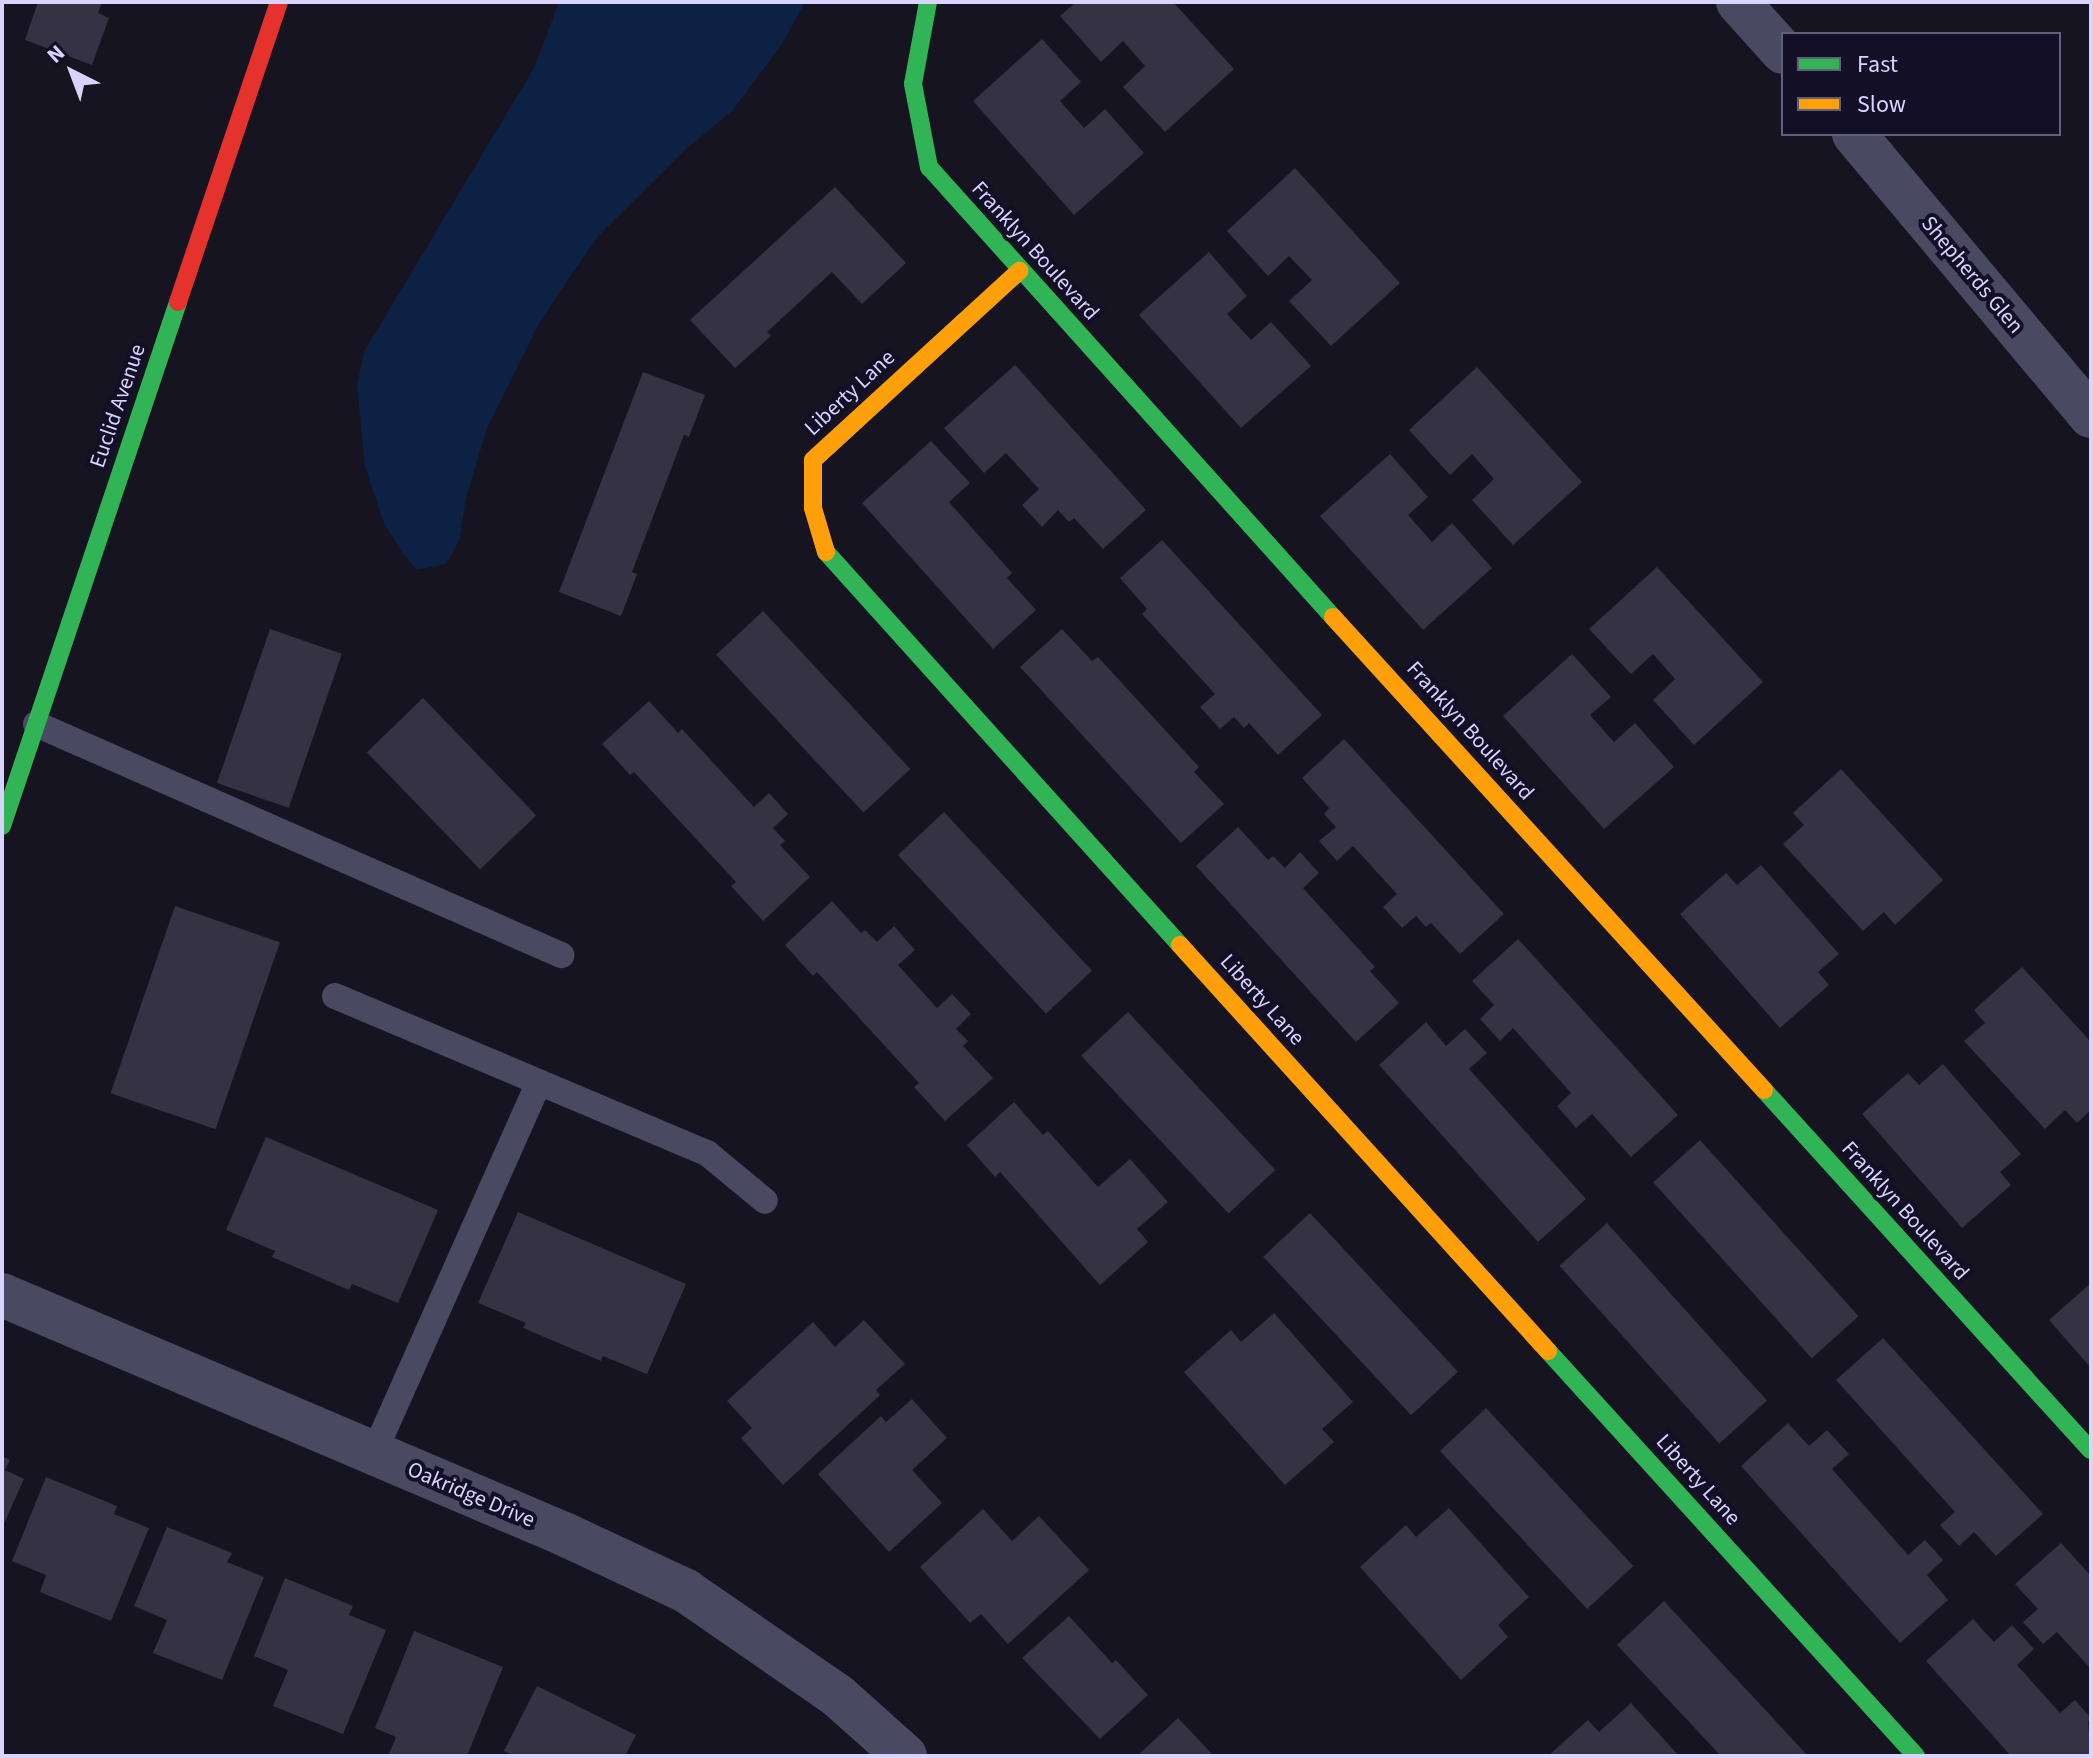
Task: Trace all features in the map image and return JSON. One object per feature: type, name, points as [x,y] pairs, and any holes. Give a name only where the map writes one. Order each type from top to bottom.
[{"type":"street","name":"Euclid Avenue","points":[[2,826],[279,2]]},
{"type":"street","name":"Franklyn Boulevard","points":[[928,2],[913,84],[929,167],[1019,271],[2091,1450]]},
{"type":"street","points":[[1738,2],[1781,50]]},
{"type":"street","name":"Shepherds Glen","points":[[1856,136],[2091,416]]},
{"type":"street","name":"Liberty Lane","points":[[1019,271],[813,460],[813,508],[827,556],[1916,1756]]},
{"type":"street","name":"Oakridge Drive","points":[[2,1295],[564,1534],[686,1591],[838,1696],[905,1756]]},
{"type":"lane","points":[[36,724],[561,955]]},
{"type":"lane","points":[[335,996],[707,1153],[765,1201]]},
{"type":"lane","points":[[373,1455],[539,1082]]},
{"type":"water","points":[[559,2],[805,2],[782,44],[733,110],[685,150],[600,234],[566,282],[536,329],[487,428],[466,498],[459,541],[446,564],[417,570],[384,523],[365,466],[357,385],[364,352],[534,68]]},
{"type":"building","points":[[38,2],[102,2],[98,13],[109,18],[92,65],[25,40]]},
{"type":"building","points":[[1076,2],[1173,2],[1234,69],[1165,132],[1123,87],[1145,66],[1123,41],[1101,62],[1060,16]]},
{"type":"building","points":[[1042,39],[1081,82],[1060,101],[1084,128],[1105,109],[1144,153],[1074,215],[973,101]]},
{"type":"building","points":[[1295,168],[1400,283],[1331,346],[1289,301],[1312,280],[1289,256],[1268,276],[1227,231]]},
{"type":"building","points":[[835,187],[906,263],[862,304],[832,272],[767,332],[771,336],[735,368],[690,320]]},
{"type":"building","points":[[1209,252],[1247,296],[1227,314],[1251,340],[1271,322],[1311,366],[1241,428],[1139,315]]},
{"type":"building","points":[[1015,365],[1146,510],[1103,549],[1074,518],[1069,522],[1058,510],[1042,527],[1022,505],[1039,489],[1006,453],[984,473],[944,428]]},
{"type":"building","points":[[1477,367],[1582,482],[1513,545],[1472,500],[1494,479],[1472,454],[1450,475],[1409,430]]},
{"type":"building","points":[[643,372],[705,395],[689,437],[684,435],[632,572],[637,574],[621,616],[559,592]]},
{"type":"building","points":[[931,441],[970,483],[949,502],[1012,573],[1007,578],[1036,610],[993,649],[862,503]]},
{"type":"building","points":[[1390,454],[1428,497],[1408,515],[1432,542],[1452,523],[1492,568],[1423,630],[1320,516]]},
{"type":"building","points":[[1162,540],[1322,715],[1278,755],[1249,723],[1244,728],[1234,717],[1220,729],[1200,707],[1215,694],[1142,614],[1147,609],[1120,578]]},
{"type":"building","points":[[1657,567],[1763,682],[1694,745],[1653,700],[1675,679],[1653,654],[1631,674],[1589,629]]},
{"type":"building","points":[[763,611],[910,769],[864,813],[716,655]]},
{"type":"building","points":[[270,629],[342,654],[289,808],[217,783]]},
{"type":"building","points":[[1062,629],[1092,661],[1098,657],[1199,767],[1194,772],[1224,804],[1181,843],[1020,667]]},
{"type":"building","points":[[1572,654],[1611,697],[1590,715],[1614,742],[1635,723],[1674,767],[1604,829],[1503,716]]},
{"type":"building","points":[[423,698],[536,815],[480,869],[367,752]]},
{"type":"building","points":[[649,701],[678,733],[682,729],[754,807],[769,793],[788,814],[773,828],[785,841],[780,845],[810,877],[763,921],[731,886],[736,882],[634,772],[630,775],[602,744]]},
{"type":"building","points":[[1344,739],[1504,914],[1460,954],[1431,923],[1426,927],[1416,916],[1402,928],[1383,907],[1397,894],[1353,846],[1337,861],[1319,841],[1336,827],[1324,814],[1329,808],[1302,778]]},
{"type":"building","points":[[1841,769],[1943,880],[1895,925],[1884,912],[1863,931],[1783,844],[1804,825],[1793,813]]},
{"type":"building","points":[[944,812],[1092,971],[1046,1014],[898,855]]},
{"type":"building","points":[[1238,827],[1268,860],[1273,856],[1285,868],[1300,852],[1319,873],[1303,888],[1375,967],[1370,971],[1399,1003],[1356,1042],[1196,866]]},
{"type":"building","points":[[1761,865],[1839,954],[1818,972],[1829,985],[1780,1028],[1680,914],[1726,873],[1737,885]]},
{"type":"building","points":[[832,901],[861,933],[865,930],[877,942],[894,926],[915,950],[898,965],[937,1008],[952,994],[971,1014],[956,1029],[968,1041],[963,1046],[993,1078],[945,1121],[914,1087],[919,1083],[817,972],[813,976],[785,945]]},
{"type":"building","points":[[175,906],[280,942],[215,1129],[111,1093]]},
{"type":"building","points":[[1518,939],[1678,1115],[1631,1157],[1592,1114],[1576,1128],[1557,1106],[1571,1093],[1513,1028],[1500,1041],[1480,1019],[1494,1005],[1472,981]]},
{"type":"building","points":[[2022,967],[2091,1042],[2091,1110],[2077,1123],[2065,1110],[2045,1129],[1964,1041],[1985,1023],[1974,1010]]},
{"type":"building","points":[[1128,1012],[1275,1170],[1229,1214],[1081,1056]]},
{"type":"building","points":[[1426,1022],[1446,1046],[1465,1029],[1487,1053],[1469,1069],[1586,1199],[1538,1242],[1379,1065]]},
{"type":"building","points":[[1943,1064],[2021,1154],[2000,1172],[2011,1185],[1962,1228],[1862,1114],[1908,1073],[1919,1085]]},
{"type":"building","points":[[1014,1102],[1043,1135],[1048,1131],[1098,1187],[1130,1159],[1168,1202],[1137,1229],[1148,1242],[1100,1285],[1000,1172],[995,1177],[967,1145]]},
{"type":"building","points":[[266,1137],[438,1210],[398,1303],[352,1284],[349,1290],[272,1257],[275,1251],[226,1230]]},
{"type":"building","points":[[1700,1140],[1859,1316],[1812,1358],[1653,1182]]},
{"type":"building","points":[[518,1212],[686,1284],[647,1374],[603,1356],[601,1361],[523,1328],[526,1323],[478,1303]]},
{"type":"building","points":[[1310,1213],[1458,1372],[1411,1415],[1263,1257]]},
{"type":"building","points":[[1607,1223],[1767,1401],[1719,1443],[1559,1266]]},
{"type":"building","points":[[2091,1283],[2091,1368],[2049,1320]]},
{"type":"building","points":[[1274,1313],[1353,1402],[1322,1429],[1334,1442],[1285,1485],[1184,1372],[1231,1330],[1241,1342]]},
{"type":"building","points":[[864,1320],[905,1364],[876,1390],[880,1395],[783,1485],[741,1438],[752,1428],[727,1401],[813,1322],[835,1347]]},
{"type":"building","points":[[1883,1338],[2043,1514],[1996,1556],[1974,1532],[1959,1546],[1940,1525],[1955,1512],[1836,1380]]},
{"type":"building","points":[[912,1399],[947,1438],[912,1470],[942,1503],[889,1552],[818,1474],[881,1416],[886,1422]]},
{"type":"building","points":[[1486,1408],[1633,1566],[1587,1609],[1440,1451]]},
{"type":"building","points":[[1788,1423],[1809,1446],[1827,1430],[1849,1454],[1832,1469],[1908,1555],[1925,1540],[1943,1560],[1927,1575],[1948,1600],[1900,1643],[1741,1466]]},
{"type":"building","points":[[2,1456],[10,1460],[5,1470],[24,1479],[2,1528]]},
{"type":"building","points":[[46,1477],[117,1506],[114,1514],[149,1528],[111,1621],[40,1592],[46,1575],[12,1561]]},
{"type":"building","points":[[1449,1508],[1529,1597],[1498,1625],[1508,1637],[1461,1680],[1360,1567],[1406,1525],[1416,1537]]},
{"type":"building","points":[[983,1509],[1012,1541],[1039,1516],[1089,1570],[1008,1644],[981,1614],[970,1623],[920,1567]]},
{"type":"building","points":[[167,1527],[232,1553],[227,1562],[264,1577],[222,1680],[153,1653],[167,1620],[134,1606]]},
{"type":"building","points":[[2061,1543],[2091,1576],[2091,1669],[2057,1632],[2043,1644],[2023,1622],[2038,1609],[2015,1584]]},
{"type":"building","points":[[285,1578],[353,1606],[349,1615],[386,1630],[343,1734],[273,1706],[288,1670],[254,1656]]},
{"type":"building","points":[[1664,1601],[1808,1756],[1721,1756],[1617,1645]]},
{"type":"building","points":[[1069,1616],[1112,1663],[1116,1660],[1148,1695],[1100,1739],[1022,1658]]},
{"type":"building","points":[[1973,1619],[1994,1642],[2012,1625],[2034,1649],[2017,1665],[2060,1713],[2075,1700],[2091,1718],[2088,1722],[2091,1756],[2011,1756],[1926,1661]]},
{"type":"building","points":[[414,1631],[503,1667],[467,1756],[388,1756],[396,1737],[375,1728]]},
{"type":"building","points":[[537,1686],[636,1735],[625,1756],[514,1756],[504,1751]]},
{"type":"building","points":[[1631,1703],[1679,1756],[1548,1756],[1588,1720],[1599,1732]]},
{"type":"building","points":[[1178,1718],[1214,1756],[1137,1756]]},
{"type":"traffic: fast","points":[[928,2],[913,84],[929,167],[1333,617]]},
{"type":"traffic: fast","points":[[2,826],[178,302]]},
{"type":"traffic: fast","points":[[826,552],[1180,945]]},
{"type":"traffic: fast","points":[[1764,1090],[2091,1450]]},
{"type":"traffic: fast","points":[[1548,1351],[1916,1756]]},
{"type":"traffic: slow","points":[[826,552],[813,508],[813,460],[1019,271]]},
{"type":"traffic: slow","points":[[1333,617],[1764,1090]]},
{"type":"traffic: slow","points":[[1180,945],[1548,1351]]},
{"type":"traffic: jam","points":[[178,302],[279,2]]}]
